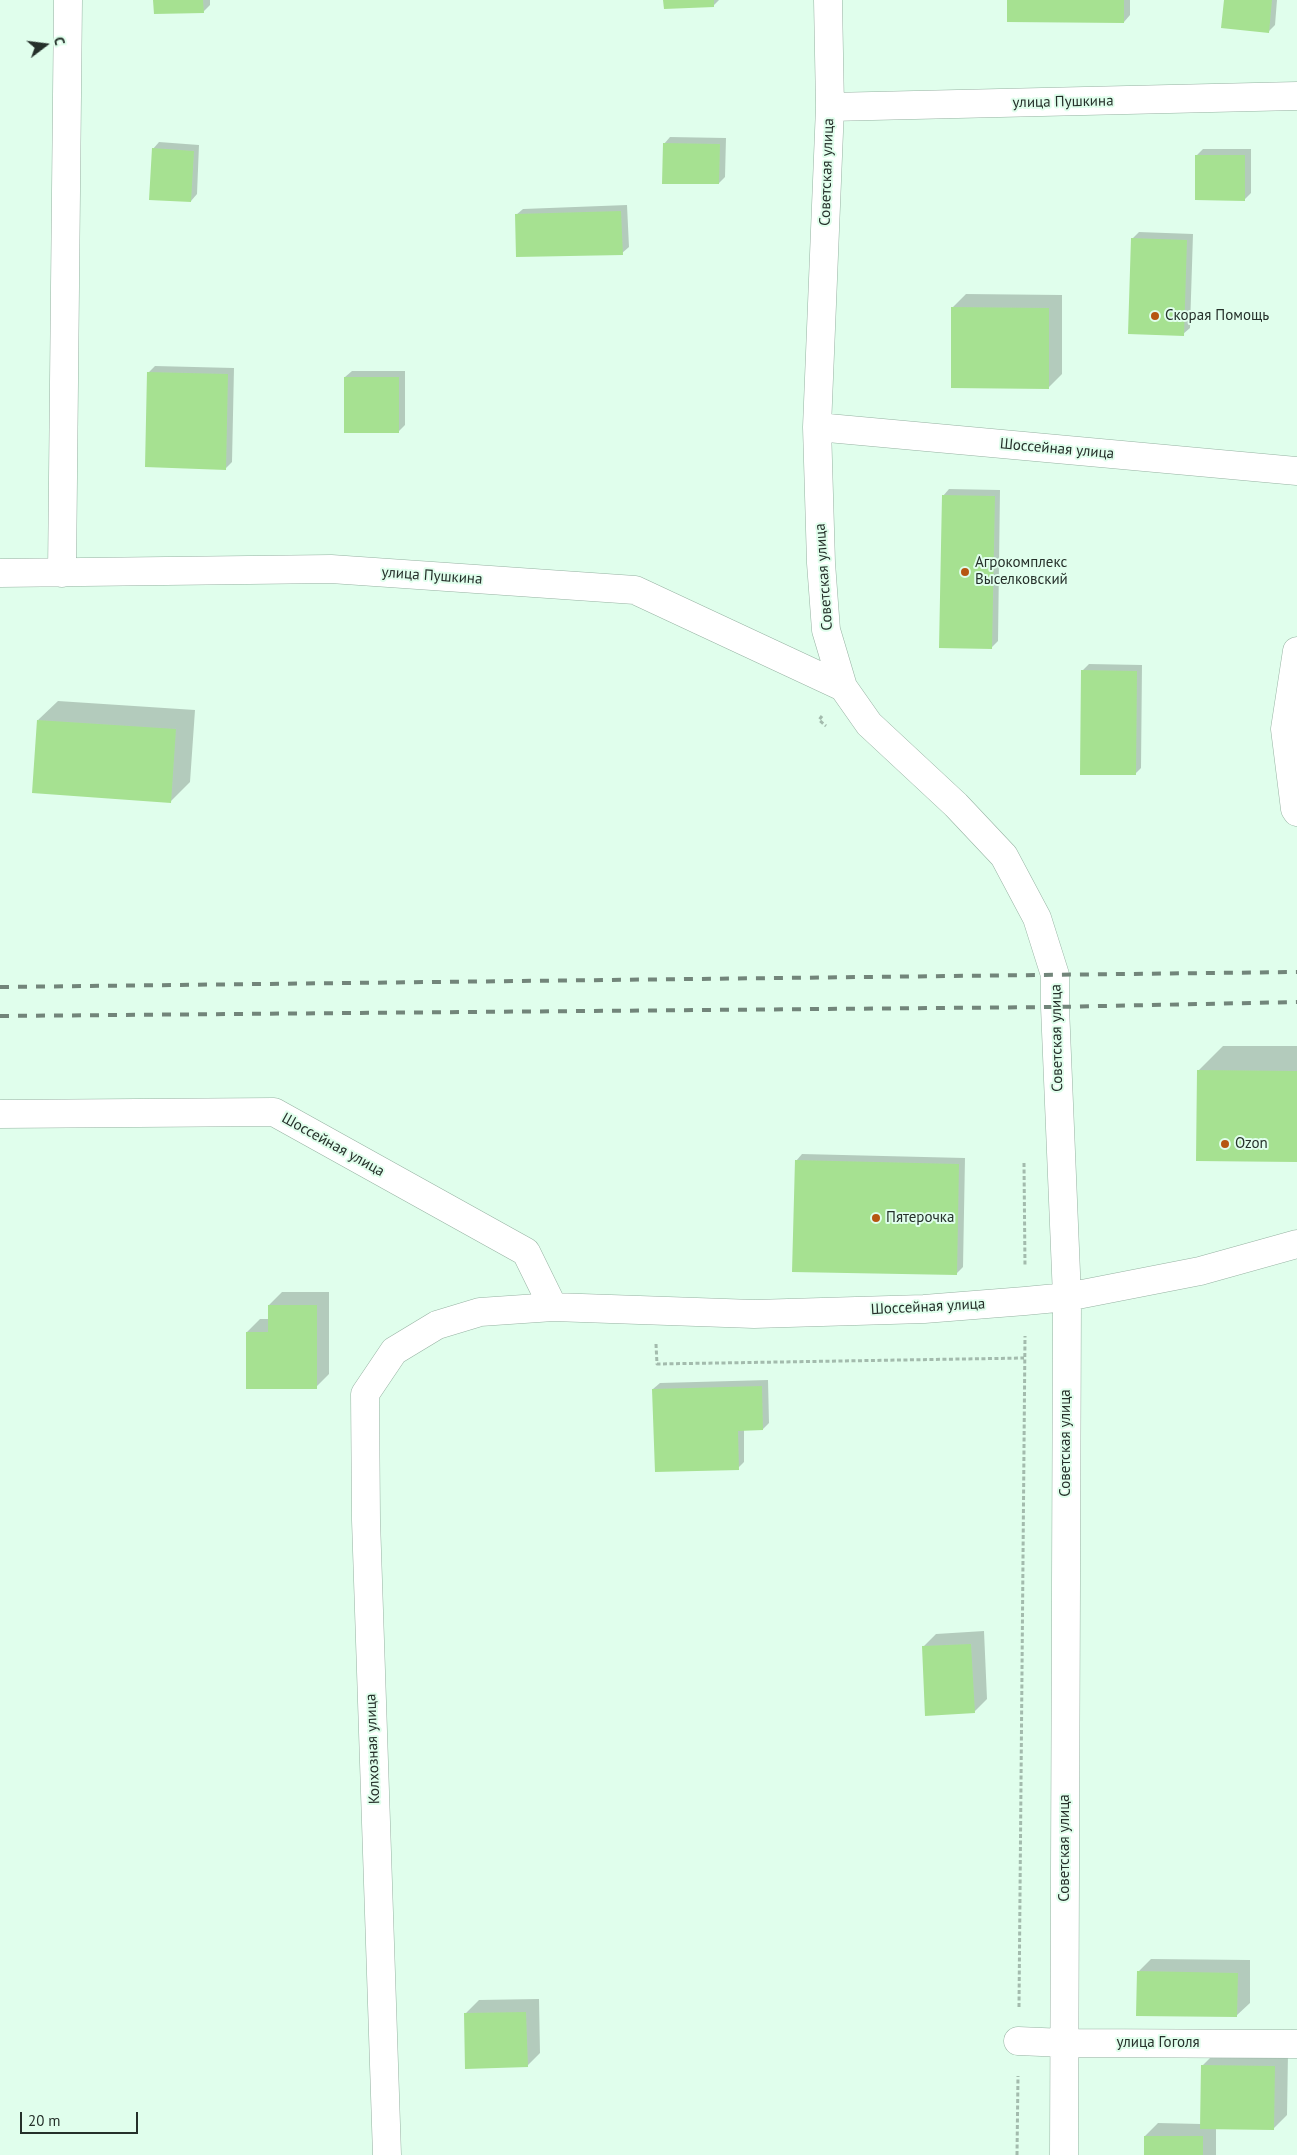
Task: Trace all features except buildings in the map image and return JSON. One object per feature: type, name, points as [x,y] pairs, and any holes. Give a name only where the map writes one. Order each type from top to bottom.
[{"type":"street","points":[[62,572],[68,0]]},
{"type":"street","name":"Советская улица","points":[[828,0],[830,107],[817,427],[821,563],[826,630],[843,687],[869,724],[956,805],[1004,856],[1037,918],[1056,975],[1055,1008],[1067,1297],[1064,2155]]},
{"type":"street","name":"улица Пушкина","points":[[830,107],[1297,96]]},
{"type":"street","name":"Шоссейная улица","points":[[817,427],[1297,471]]},
{"type":"street","name":"улица Пушкина","points":[[0,574],[331,569],[635,590],[843,687]]},
{"type":"street","points":[[1297,651],[1285,729],[1294,810],[1297,812]]},
{"type":"street","name":"Шоссейная улица","points":[[0,1114],[274,1112],[526,1252],[553,1307]]},
{"type":"street","name":"Шоссейная улица","points":[[394,1351],[437,1325],[480,1312],[553,1307],[754,1314],[924,1309],[1025,1302],[1067,1297],[1200,1272],[1297,1244]]},
{"type":"street","name":"Колхозная улица","points":[[387,2155],[366,1520],[365,1394],[394,1351]]},
{"type":"street","name":"улица Гоголя","points":[[1018,2040],[1065,2043],[1297,2044]]},
{"type":"path","points":[[833,732],[819,720],[843,687]]},
{"type":"path","points":[[1017,2155],[1025,1302],[1024,1154]]},
{"type":"path","points":[[657,1364],[1024,1358]]},
{"type":"railway","points":[[0,987],[1297,972]]},
{"type":"railway","points":[[0,1016],[1055,1007],[1297,1002]]},
{"type":"place","name":"Скорая Помощь","points":[[1155,316]]},
{"type":"place","name":"Агрокомплекс Выселковский","points":[[965,572]]},
{"type":"place","name":"Ozon","points":[[1225,1144]]},
{"type":"place","name":"Пятерочка","points":[[876,1218]]}]
